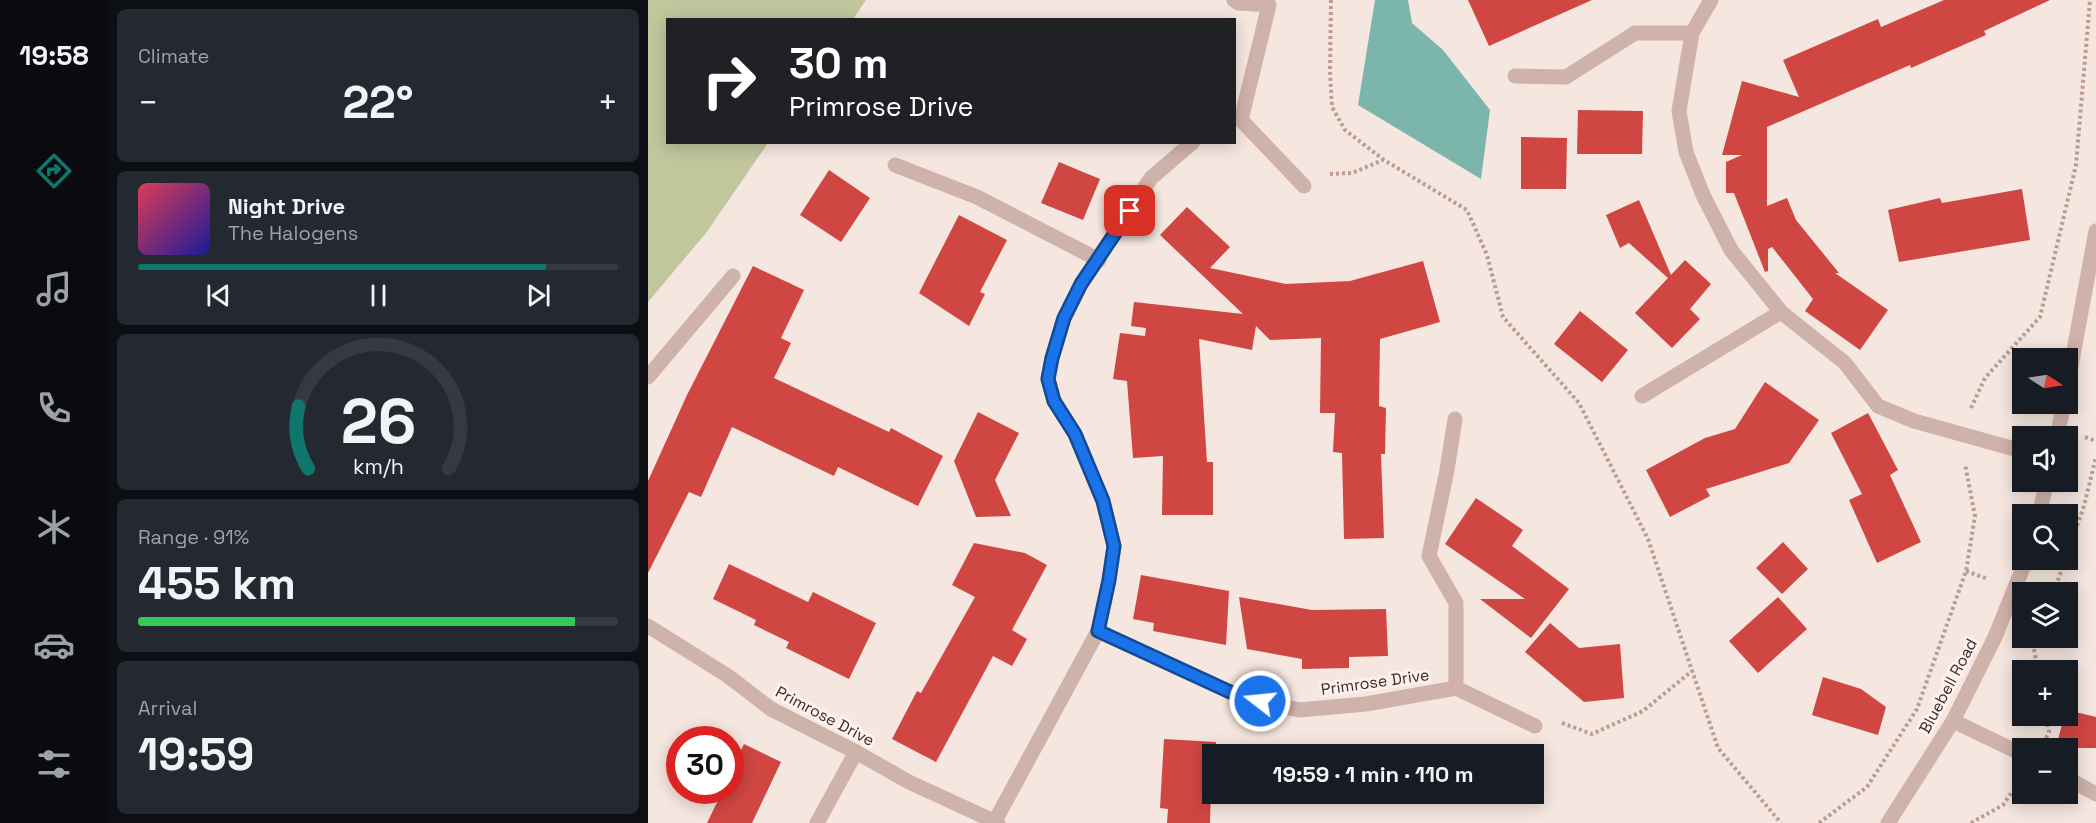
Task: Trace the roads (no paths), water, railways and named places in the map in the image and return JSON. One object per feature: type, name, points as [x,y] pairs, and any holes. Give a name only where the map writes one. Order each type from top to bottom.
[{"type":"street","points":[[1234,0],[1238,3],[1269,5],[1238,122],[1304,186]]},
{"type":"street","points":[[1712,0],[1692,33],[1679,111],[1686,152],[1703,195],[1731,250],[1781,312],[1845,363],[1878,406],[1914,422],[2012,448]]},
{"type":"street","points":[[1515,76],[1566,77],[1635,33],[1692,33]]},
{"type":"street","name":"Primrose Drive","points":[[648,626],[728,676],[771,709],[909,782],[996,822],[1098,631],[1114,546],[1103,501],[1075,434],[1054,401],[1048,379],[1052,358],[1064,318],[1081,284],[1151,178],[1191,144]]},
{"type":"street","points":[[895,165],[977,197],[1099,260]]},
{"type":"street","points":[[2074,348],[2096,231]]},
{"type":"street","points":[[648,377],[733,276]]},
{"type":"street","points":[[1641,396],[1781,312]]},
{"type":"street","points":[[1455,419],[1429,556],[1456,603],[1456,688],[1535,726]]},
{"type":"street","name":"Bluebell Road","points":[[1888,823],[1953,721],[1995,637],[2022,570]]},
{"type":"street","name":"Primrose Drive","points":[[1098,631],[1241,697],[1299,710],[1366,704],[1456,688]]},
{"type":"street","points":[[1953,721],[2012,749]]},
{"type":"street","points":[[817,823],[856,752]]},
{"type":"street","points":[[2078,784],[2096,794]]},
{"type":"water","points":[[1375,0],[1408,0],[1412,23],[1443,50],[1490,110],[1481,179],[1358,105]]}]
